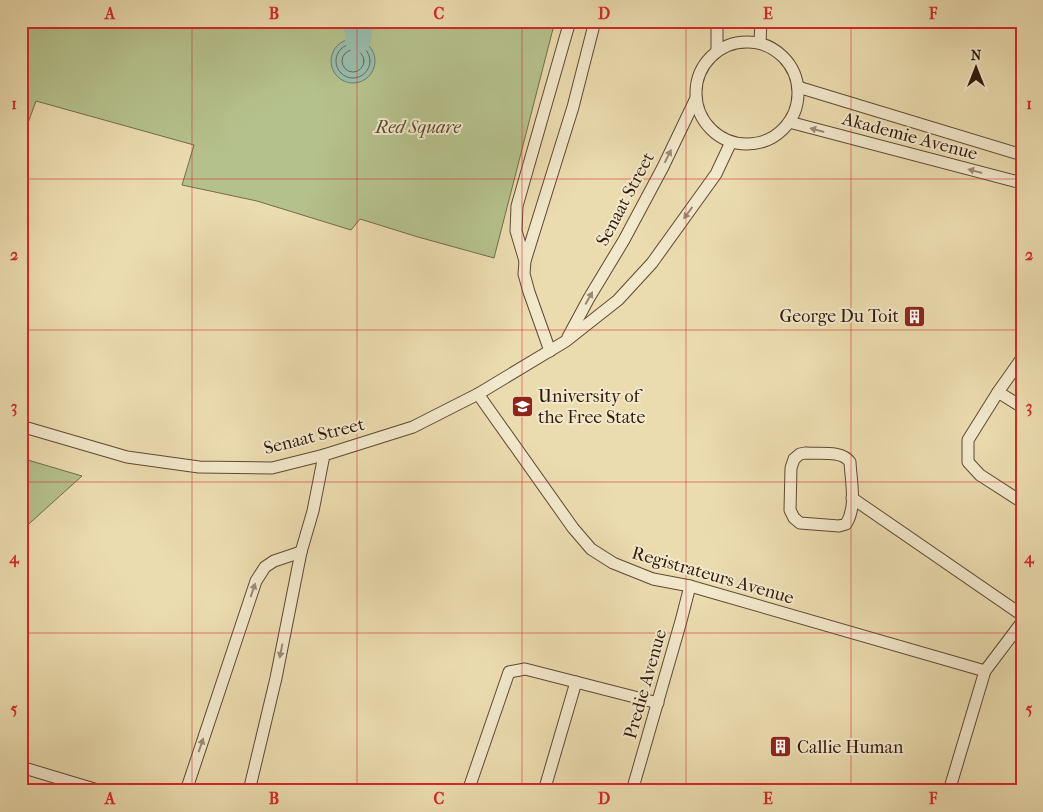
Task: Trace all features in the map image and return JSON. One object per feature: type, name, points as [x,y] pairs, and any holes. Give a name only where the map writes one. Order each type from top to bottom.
[{"type":"lane","points":[[525,261],[516,231],[517,206],[570,21]]},
{"type":"lane","points":[[550,351],[524,274],[525,261],[573,107],[595,21]]},
{"type":"lane","points":[[717,21],[717,51]]},
{"type":"lane","points":[[760,43],[761,21]]},
{"type":"lane","name":"Senaat Street","points":[[745,41],[760,43],[774,49],[786,59],[794,72],[798,87],[798,100],[795,112],[778,134],[763,142],[747,144],[731,142],[711,130],[703,120],[698,110],[696,84],[707,60],[717,51],[730,44],[745,41]]},
{"type":"lane","name":"Akademie Avenue","points":[[798,87],[1022,155]]},
{"type":"lane","name":"Senaat Street","points":[[566,341],[624,240],[696,98]]},
{"type":"lane","name":"Akademie Avenue","points":[[789,122],[1022,183]]},
{"type":"lane","name":"Senaat Street","points":[[21,426],[127,456],[199,467],[272,468],[324,455],[413,427],[478,394],[550,351],[566,341],[618,300],[652,262],[716,174],[731,142]]},
{"type":"lane","points":[[1022,358],[968,440],[968,462],[980,475],[1022,502]]},
{"type":"lane","points":[[998,392],[1022,407]]},
{"type":"lane","name":"Registrateurs Avenue","points":[[478,394],[573,528],[591,549],[613,563],[653,579],[690,586],[985,671]]},
{"type":"lane","points":[[806,453],[837,454],[847,459],[850,462],[852,498],[850,518],[846,524],[839,526],[800,523],[794,518],[790,510],[791,468],[794,460],[800,454],[806,453]]},
{"type":"lane","points":[[249,791],[276,678],[301,552],[313,511],[324,455]]},
{"type":"lane","points":[[852,498],[1022,615]]},
{"type":"lane","points":[[186,791],[256,581],[265,567],[274,561],[301,552]]},
{"type":"lane","name":"Predie Avenue","points":[[632,791],[690,586]]},
{"type":"lane","points":[[949,791],[985,671],[1022,622]]},
{"type":"lane","points":[[468,791],[509,672],[525,669],[658,703]]},
{"type":"lane","points":[[544,791],[576,682]]},
{"type":"lane","points":[[21,767],[65,785],[102,791]]},
{"type":"green space","name":"Red Square","points":[[21,21],[555,21],[494,258],[360,219],[351,230],[257,201],[182,185],[194,145],[36,101],[21,142]]},
{"type":"green space","points":[[21,458],[82,476],[21,531]]},
{"type":"water","points":[[349,39],[357,39],[369,45],[375,61],[369,77],[357,83],[349,83],[337,77],[331,65],[331,57],[337,45]]},
{"type":"waterway","points":[[354,21],[359,31],[358,40]]},
{"type":"place","name":"George Du Toit","points":[[915,316]]},
{"type":"place","name":"University of the Free State","points":[[522,406]]},
{"type":"place","name":"Callie Human","points":[[781,747]]}]
